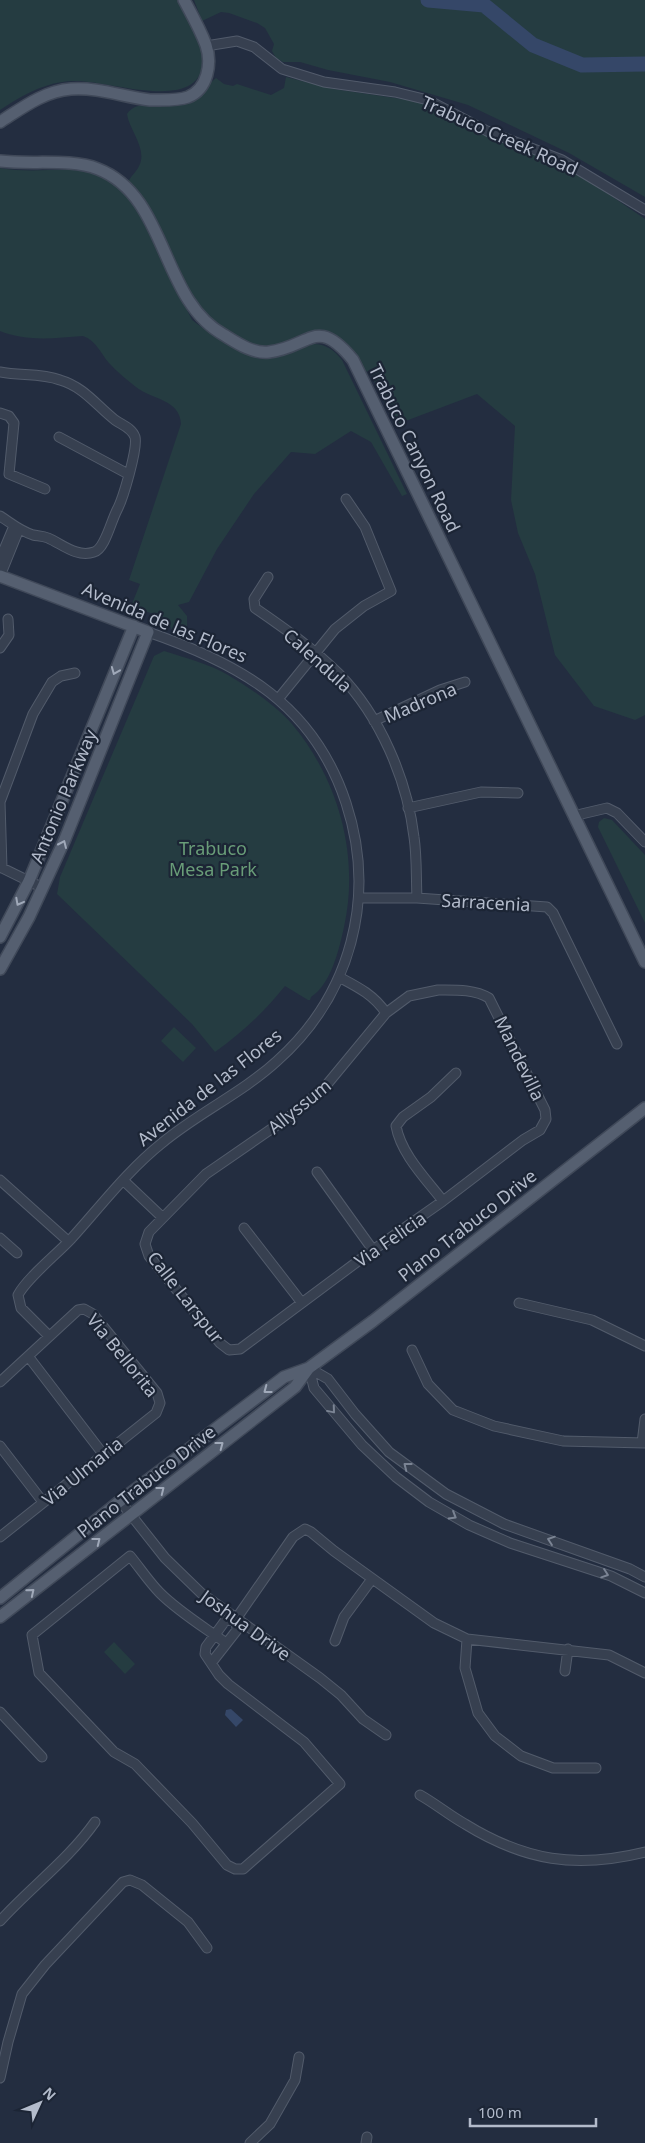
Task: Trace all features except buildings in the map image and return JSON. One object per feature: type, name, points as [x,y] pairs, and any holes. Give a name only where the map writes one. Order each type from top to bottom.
[{"type":"main road","points":[[0,122],[38,99],[58,91],[70,89],[100,90],[149,100],[176,100],[187,97],[200,88],[208,73],[210,64],[204,42],[184,0]]},
{"type":"main road","name":"Trabuco Canyon Road","points":[[0,161],[80,164],[98,169],[122,184],[132,193],[151,225],[189,303],[198,316],[222,334],[249,348],[263,352],[280,349],[311,337],[332,339],[347,352],[353,360],[645,962]]},
{"type":"main road","name":"Avenida de las Flores","points":[[0,576],[148,632]]},
{"type":"main road","name":"Antonio Parkway","points":[[0,937],[29,881],[134,626]]},
{"type":"main road","name":"Antonio Parkway","points":[[0,969],[43,888],[65,839],[148,632]]},
{"type":"main road","name":"Plano Trabuco Drive","points":[[0,1598],[120,1501],[284,1377],[309,1368],[381,1315],[645,1108]]},
{"type":"main road","name":"Plano Trabuco Drive","points":[[0,1617],[295,1387],[309,1368]]},
{"type":"street","name":"Trabuco Creek Road","points":[[204,42],[237,41],[254,47],[282,69],[324,82],[395,92],[428,100],[487,131],[562,160],[645,210]]},
{"type":"street","points":[[0,372],[60,379],[77,387],[92,397],[116,421],[126,426],[134,436],[134,449],[124,492],[110,523],[104,543],[95,552],[72,551],[46,537],[17,528],[0,516]]},
{"type":"street","points":[[0,412],[9,416],[14,423],[4,472],[45,489]]},
{"type":"street","points":[[59,437],[128,474]]},
{"type":"street","points":[[279,698],[335,629],[364,606],[391,591],[365,527],[346,499]]},
{"type":"street","points":[[0,559],[17,528]]},
{"type":"street","points":[[0,576],[17,528]]},
{"type":"street","name":"Calendula","points":[[268,577],[254,599],[255,608],[316,654],[350,687],[374,721],[390,754],[408,808],[414,837],[417,898]]},
{"type":"street","points":[[0,648],[9,635],[8,620]]},
{"type":"street","name":"Avenida de las Flores","points":[[49,1336],[21,1308],[18,1296],[22,1287],[163,1141],[277,1062],[313,1022],[339,977],[352,938],[359,898],[360,871],[352,819],[322,748],[302,721],[279,698],[246,674],[226,663],[148,632]]},
{"type":"street","points":[[43,888],[1,868],[0,802],[29,723],[52,682],[61,676],[75,673]]},
{"type":"street","name":"Madrona","points":[[374,721],[440,690],[465,682]]},
{"type":"street","points":[[408,808],[481,792],[518,794]]},
{"type":"street","points":[[573,816],[608,808],[617,813],[645,842]]},
{"type":"street","name":"Sarracenia","points":[[359,898],[417,898],[542,906],[550,909],[617,1044]]},
{"type":"street","points":[[339,977],[366,992],[379,1002],[386,1013]]},
{"type":"street","name":"Allyssum","points":[[145,1244],[149,1232],[162,1217],[206,1174],[314,1098],[338,1073],[386,1013],[408,996],[422,992],[459,990],[482,994],[490,998]]},
{"type":"street","name":"Mandevilla","points":[[490,998],[545,1110],[546,1119]]},
{"type":"street","points":[[443,1201],[398,1137],[396,1126],[456,1073]]},
{"type":"street","name":"Via Felicia","points":[[229,1350],[240,1349],[373,1250],[443,1201],[523,1140],[540,1130],[546,1119]]},
{"type":"street","points":[[316,1172],[373,1250]]},
{"type":"street","points":[[0,1180],[68,1241]]},
{"type":"street","points":[[124,1181],[162,1217]]},
{"type":"street","points":[[244,1228],[302,1303]]},
{"type":"street","points":[[0,1238],[17,1252]]},
{"type":"street","name":"Calle Larspur","points":[[145,1244],[149,1256],[220,1343],[229,1350]]},
{"type":"street","points":[[519,1303],[592,1320],[645,1346]]},
{"type":"street","name":"Via Bellorita","points":[[49,1336],[78,1310],[84,1309],[93,1314],[157,1393],[160,1403]]},
{"type":"street","points":[[0,1382],[49,1336]]},
{"type":"street","points":[[412,1350],[428,1384],[452,1410],[494,1426],[563,1442],[643,1443],[645,1419]]},
{"type":"street","points":[[28,1356],[104,1454]]},
{"type":"street","points":[[309,1368],[328,1379],[355,1414],[389,1452],[446,1494],[504,1524],[630,1569],[645,1577]]},
{"type":"street","points":[[309,1368],[314,1388],[362,1445],[396,1477],[429,1502],[469,1526],[510,1543],[611,1576],[645,1593]]},
{"type":"street","name":"Via Ulmaria","points":[[0,1537],[156,1413],[160,1403]]},
{"type":"street","points":[[0,1446],[43,1502]]},
{"type":"street","name":"Joshua Drive","points":[[120,1501],[165,1558],[184,1578],[236,1619],[320,1678],[341,1695],[363,1719],[386,1735]]},
{"type":"street","points":[[212,1662],[237,1630],[236,1619],[293,1537],[305,1529],[312,1532],[372,1579],[434,1623],[467,1639],[609,1655],[645,1673]]},
{"type":"street","points":[[226,1643],[214,1635],[161,1593],[130,1556],[32,1635],[39,1673],[114,1752],[135,1764],[192,1823],[227,1865],[235,1869],[243,1869],[340,1784],[304,1742],[219,1675],[206,1654],[206,1647],[214,1635],[225,1621],[236,1619]]},
{"type":"street","points":[[335,1640],[344,1618],[372,1579]]},
{"type":"street","points":[[467,1639],[466,1668],[478,1713],[495,1736],[521,1756],[553,1768],[596,1768]]},
{"type":"street","points":[[566,1671],[568,1649]]},
{"type":"street","points":[[0,1712],[42,1757]]},
{"type":"street","points":[[420,1795],[465,1824],[519,1852],[553,1859],[589,1860],[645,1852]]},
{"type":"street","points":[[0,1921],[20,1899],[80,1843],[95,1822]]},
{"type":"street","points":[[0,2078],[22,1994],[45,1965],[117,1888],[130,1880],[142,1885],[188,1922],[207,1948]]},
{"type":"street","points":[[250,2143],[270,2124],[295,2080],[299,2057]]},
{"type":"green space","points":[[0,0],[180,0],[201,42],[201,70],[192,84],[176,90],[156,91],[90,82],[63,82],[35,90],[0,110]]},
{"type":"green space","points":[[194,0],[645,0],[645,197],[569,153],[468,105],[390,82],[328,70],[300,62],[283,62],[276,58],[272,51],[274,44],[265,28],[257,23],[221,12],[202,21]]},
{"type":"green space","points":[[286,77],[334,89],[422,102],[582,176],[645,219],[645,715],[635,720],[594,706],[555,655],[535,574],[518,533],[511,500],[515,426],[477,394],[395,425],[369,371],[364,372],[346,345],[339,339],[331,334],[322,332],[312,333],[271,347],[253,345],[238,339],[213,321],[188,292],[140,198],[128,182],[139,166],[141,153],[127,114],[138,106],[171,106],[192,101],[216,78],[224,84],[233,86],[237,84],[271,95],[284,88]]},
{"type":"green space","points":[[0,168],[77,170],[109,181],[124,194],[139,214],[192,320],[216,337],[248,355],[270,359],[313,344],[326,346],[333,351],[342,360],[407,494],[402,496],[371,442],[351,431],[315,454],[291,452],[254,494],[217,549],[189,602],[178,605],[187,616],[187,635],[172,630],[167,619],[131,606],[140,584],[129,580],[181,424],[179,416],[176,409],[171,405],[142,391],[126,379],[88,338],[83,336],[31,338],[0,331]]},
{"type":"green space","name":"Trabuco Mesa Park","points":[[164,651],[221,671],[262,697],[292,724],[322,769],[333,793],[347,846],[348,900],[344,927],[333,966],[324,984],[310,1000],[285,986],[253,1021],[215,1052],[192,1024],[57,894],[60,877],[154,656]]},
{"type":"green space","points":[[604,818],[612,820],[645,855],[645,923],[598,827],[599,822]]},
{"type":"green space","points":[[174,1027],[196,1048],[183,1062],[161,1041]]},
{"type":"green space","points":[[114,1642],[135,1664],[125,1674],[104,1652]]},
{"type":"water","points":[[231,1709],[243,1720],[236,1727],[225,1715],[226,1710]]},
{"type":"waterway","points":[[428,0],[484,5],[533,45],[582,65],[645,64]]}]
